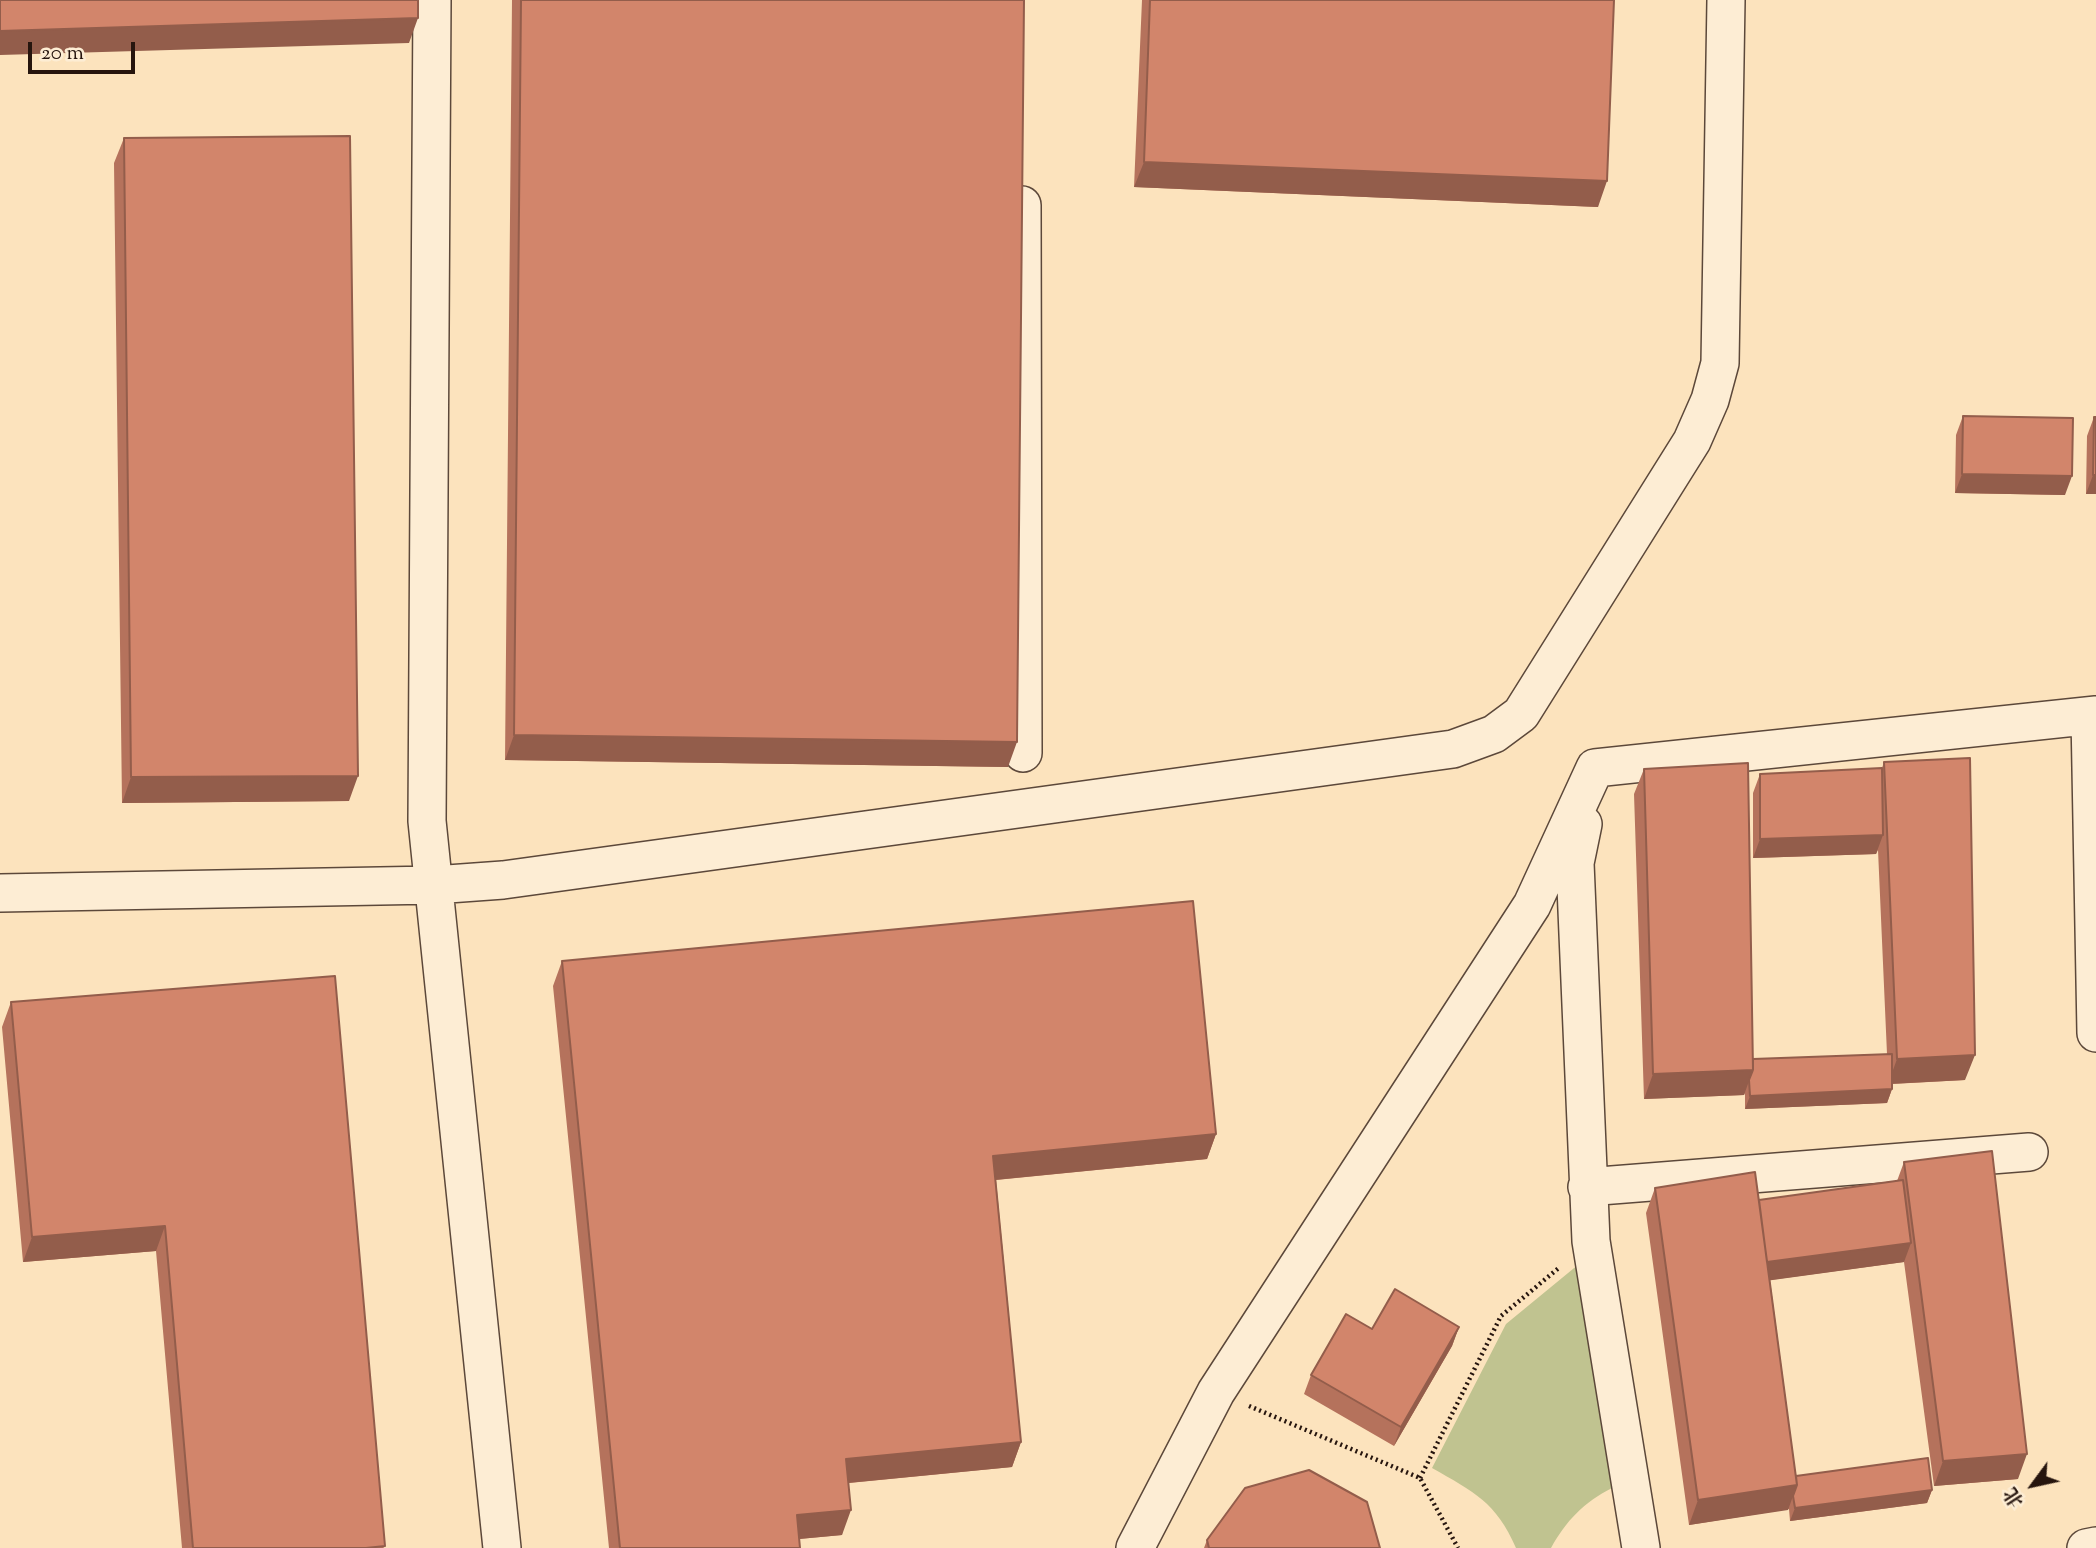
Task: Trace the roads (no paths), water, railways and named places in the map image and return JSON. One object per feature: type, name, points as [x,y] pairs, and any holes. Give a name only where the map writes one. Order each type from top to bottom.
[{"type":"street","points":[[432,0],[427,821],[502,1548]]},
{"type":"street","points":[[0,893],[434,885],[503,880],[1453,749],[1494,734],[1521,714],[1692,441],[1710,400],[1720,363],[1726,0]]},
{"type":"street","points":[[1021,167],[1023,753]]},
{"type":"street","points":[[1595,768],[2093,716],[2096,1033]]},
{"type":"street","points":[[1595,768],[1575,863],[1587,1187],[1591,1241],[1641,1548]]},
{"type":"street","points":[[1135,1548],[1216,1392],[1532,905],[1595,768]]},
{"type":"street","points":[[1587,1187],[2029,1152]]},
{"type":"street","points":[[2086,1548],[2096,1546]]}]
